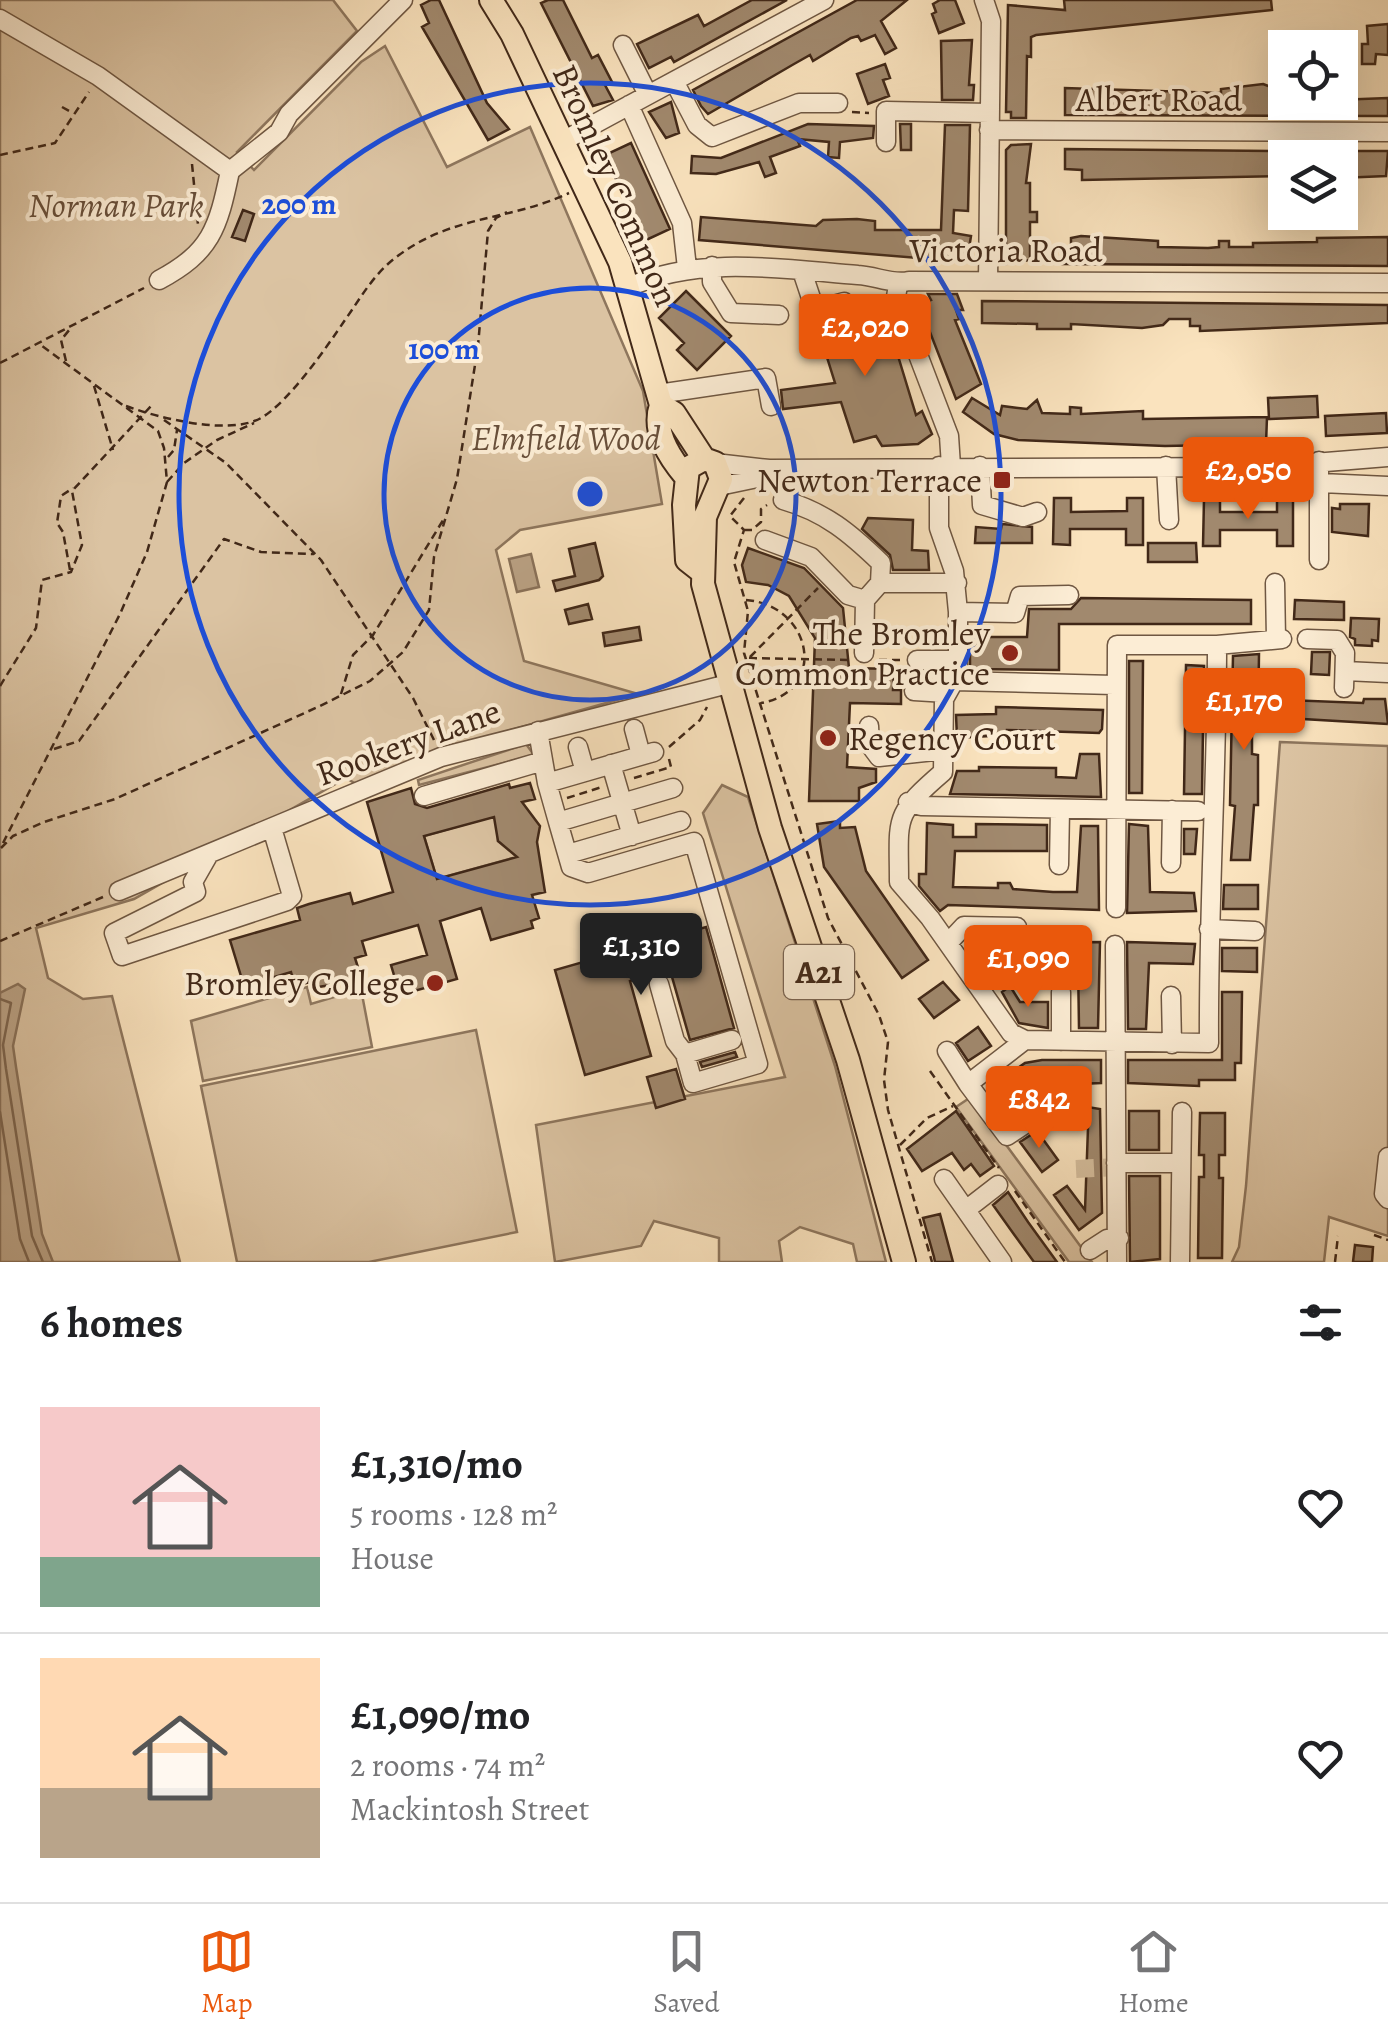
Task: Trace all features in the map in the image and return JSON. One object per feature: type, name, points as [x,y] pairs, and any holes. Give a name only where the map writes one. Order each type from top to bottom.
[{"type":"main road","name":"Bromley Common","points":[[500,3],[629,287],[659,400],[656,418],[666,447],[687,481]]},
{"type":"main road","name":"Bromley Common","points":[[659,400],[674,414],[713,475]]},
{"type":"main road","points":[[687,481],[698,494],[713,475]]},
{"type":"main road","name":"A21","points":[[713,475],[702,534],[701,571],[728,684],[770,828],[848,1060],[904,1262]]},
{"type":"main road","name":"A21","points":[[687,481],[684,505],[688,560],[701,571]]},
{"type":"street","points":[[158,280],[200,255],[212,236],[230,172],[263,142],[270,124],[289,114],[403,0]]},
{"type":"street","points":[[563,141],[824,0]]},
{"type":"street","points":[[984,0],[991,22],[988,281]]},
{"type":"street","points":[[0,19],[98,76],[230,172]]},
{"type":"street","points":[[623,45],[648,95]]},
{"type":"street","points":[[674,80],[697,125],[712,138],[799,103],[838,104]]},
{"type":"street","points":[[629,105],[682,223],[687,268]]},
{"type":"street","points":[[886,111],[886,142]]},
{"type":"street","name":"Albert Road","points":[[886,111],[989,122],[1388,132]]},
{"type":"street","points":[[712,266],[712,282],[731,313],[779,316]]},
{"type":"street","name":"Victoria Road","points":[[629,287],[687,268],[712,266],[872,276],[898,285],[909,281],[1388,283]]},
{"type":"street","points":[[802,272],[815,310],[844,302]]},
{"type":"street","points":[[898,285],[896,297],[949,436],[939,528],[956,583],[958,612],[958,660],[950,687],[942,772],[908,802],[899,816],[899,882],[1012,1033],[1024,1040],[1208,1042],[1209,849],[1216,810],[1217,644]]},
{"type":"street","points":[[659,400],[766,378],[770,406]]},
{"type":"street","points":[[713,475],[769,469],[945,466],[1275,466],[1388,458]]},
{"type":"street","points":[[1320,461],[1320,560]]},
{"type":"street","points":[[980,466],[982,505],[1023,517],[1037,512]]},
{"type":"street","points":[[1166,466],[1169,520]]},
{"type":"street","points":[[1321,482],[1388,486]]},
{"type":"street","points":[[780,500],[821,512],[846,529],[880,564],[880,583],[864,600],[868,658]]},
{"type":"street","points":[[764,540],[794,548],[831,574],[848,595],[864,600]]},
{"type":"street","points":[[880,583],[956,583]]},
{"type":"street","points":[[1116,908],[1117,646],[1279,639],[1275,583]]},
{"type":"street","points":[[958,612],[1015,613],[1020,596],[1070,596]]},
{"type":"street","points":[[1307,639],[1337,640],[1345,671],[1388,673]]},
{"type":"street","points":[[917,660],[958,660]]},
{"type":"street","name":"Rookery Lane","points":[[118,891],[441,757],[728,684]]},
{"type":"street","points":[[914,691],[1114,685]]},
{"type":"street","points":[[869,726],[870,745],[879,756],[944,750]]},
{"type":"street","points":[[547,783],[648,754],[634,729]]},
{"type":"street","points":[[538,731],[547,783],[571,867],[588,873],[694,842],[758,1064],[693,1082],[685,1054],[675,1042],[659,984]]},
{"type":"street","points":[[578,747],[586,772]]},
{"type":"street","points":[[424,796],[543,760]]},
{"type":"street","points":[[611,764],[632,836]]},
{"type":"street","points":[[558,822],[673,788]]},
{"type":"street","points":[[908,802],[920,806],[1198,811]]},
{"type":"street","points":[[1059,865],[1060,809]]},
{"type":"street","points":[[1171,863],[1172,810]]},
{"type":"street","points":[[568,854],[682,821]]},
{"type":"street","points":[[196,892],[118,930],[114,937],[120,953],[126,956],[292,896],[272,828]]},
{"type":"street","points":[[206,924],[193,882],[209,854]]},
{"type":"street","points":[[948,943],[964,926],[1017,927]]},
{"type":"street","points":[[1209,929],[1255,931]]},
{"type":"street","points":[[1115,945],[1117,1262]]},
{"type":"street","points":[[1061,1041],[1062,992]]},
{"type":"street","points":[[1171,996],[1172,1044]]},
{"type":"street","points":[[685,1054],[732,1040]]},
{"type":"street","points":[[968,1084],[1024,1040]]},
{"type":"street","points":[[947,1051],[1006,1136],[1045,1111]]},
{"type":"street","points":[[1180,1262],[1182,1112]]},
{"type":"street","points":[[1388,1157],[1384,1194],[1388,1199]]},
{"type":"street","points":[[1116,1163],[1182,1163]]},
{"type":"street","points":[[944,1179],[1002,1262]]},
{"type":"street","points":[[967,1210],[1006,1183]]},
{"type":"street","points":[[1090,1250],[1119,1238]]},
{"type":"path","points":[[0,155],[55,143],[86,94],[96,91]]},
{"type":"path","points":[[838,104],[838,111],[886,111]]},
{"type":"path","points":[[62,107],[73,113]]},
{"type":"path","points":[[192,163],[200,255]]},
{"type":"path","points":[[167,482],[204,449],[278,405],[358,296],[396,257],[450,225],[506,212],[530,211],[570,193]]},
{"type":"path","points":[[0,849],[13,836],[44,822],[115,799],[341,696],[370,681],[402,652],[429,610],[434,556],[470,406],[488,231],[506,212]]},
{"type":"path","points":[[0,363],[158,280]]},
{"type":"path","points":[[66,361],[61,340],[74,324]]},
{"type":"path","points":[[0,849],[120,614],[147,552],[167,482],[158,431],[38,344]]},
{"type":"path","points":[[94,384],[113,450]]},
{"type":"path","points":[[119,403],[163,418],[246,424],[260,419]]},
{"type":"path","points":[[71,572],[82,545],[72,492],[152,405]]},
{"type":"path","points":[[163,418],[226,463],[348,593],[413,698],[441,757]]},
{"type":"path","points":[[166,463],[169,450],[174,450],[177,430]]},
{"type":"path","points":[[71,572],[63,532],[57,522],[61,496],[79,484]]},
{"type":"path","points":[[754,494],[744,498],[730,516],[744,530],[752,530],[760,522],[761,509],[780,500]]},
{"type":"path","points":[[341,696],[353,656],[372,635],[447,514]]},
{"type":"path","points":[[744,530],[734,562],[746,600],[744,653],[828,918],[884,1028],[888,1110],[932,1262]]},
{"type":"path","points":[[51,750],[79,742],[224,539],[261,552],[315,554]]},
{"type":"path","points":[[0,686],[36,628],[42,580],[71,572]]},
{"type":"path","points":[[748,658],[831,574]]},
{"type":"path","points":[[746,600],[765,602],[789,617],[801,635],[804,660],[787,693],[759,704]]},
{"type":"path","points":[[748,658],[917,660]]},
{"type":"path","points":[[0,941],[118,891]]},
{"type":"path","points":[[930,1071],[1006,1183],[1066,1262]]},
{"type":"path","points":[[900,1146],[927,1118],[955,1104]]},
{"type":"path","points":[[1374,1235],[1388,1240]]},
{"type":"path","points":[[1335,1262],[1338,1236]]},
{"type":"green space","points":[[0,0],[333,0],[357,31],[237,152],[254,170],[361,62],[385,46],[447,167],[530,127],[643,391],[662,504],[520,530],[496,550],[524,661],[638,694],[476,740],[366,790],[346,778],[134,899],[36,928],[48,978],[83,999],[112,996],[180,1262],[0,1262]]},
{"type":"green space","points":[[1280,742],[1388,746],[1388,1236],[1329,1217],[1324,1262],[1232,1262],[1239,1247],[1246,1186]]},
{"type":"green space","points":[[526,744],[534,755],[419,785],[418,780]]},
{"type":"green space","points":[[722,785],[748,797],[835,1066],[886,1262],[857,1262],[853,1244],[800,1227],[779,1241],[782,1262],[719,1262],[719,1238],[654,1221],[641,1246],[555,1262],[536,1125],[785,1077],[703,813]]},
{"type":"green space","points":[[498,815],[498,841],[524,855],[437,879],[424,836]]},
{"type":"green space","points":[[307,987],[311,1004],[361,989],[372,1047],[203,1081],[191,1021]]},
{"type":"green space","points":[[476,1030],[517,1232],[369,1262],[237,1262],[201,1086]]},
{"type":"green space","points":[[971,1097],[1092,1262],[1069,1262],[956,1107]]},
{"type":"water","points":[[531,554],[539,587],[517,592],[509,559]]},
{"type":"water","points":[[18,984],[25,989],[13,1046],[42,1234],[53,1262],[0,1262],[0,993]]},
{"type":"building","points":[[439,0],[487,103],[509,129],[488,140],[422,27],[429,23],[421,5]]},
{"type":"building","points":[[563,0],[592,58],[598,55],[612,82],[605,85],[613,100],[593,106],[541,3]]},
{"type":"building","points":[[752,0],[787,0],[674,62],[671,57],[649,68],[637,44],[698,15],[704,26]]},
{"type":"building","points":[[857,0],[907,0],[881,21],[896,48],[885,54],[875,35],[861,41],[858,36],[851,38],[813,61],[810,55],[708,114],[701,106],[693,90]]},
{"type":"building","points":[[955,0],[964,23],[939,33],[932,14],[936,12],[933,4]]},
{"type":"building","points":[[1064,0],[1271,0],[1272,10],[1031,37],[1026,118],[1011,118],[1011,112],[1006,112],[1008,5],[1065,10]]},
{"type":"building","points":[[1388,24],[1388,55],[1376,54],[1375,64],[1362,64],[1362,44],[1368,44],[1367,26]]},
{"type":"building","points":[[972,40],[969,85],[974,85],[973,100],[942,100],[941,41]]},
{"type":"building","points":[[885,64],[890,78],[883,80],[889,96],[868,104],[857,74]]},
{"type":"building","points":[[1268,86],[1268,116],[1065,115],[1065,88],[1221,93],[1221,89]]},
{"type":"building","points":[[1388,98],[1388,116],[1358,116],[1358,99]]},
{"type":"building","points":[[671,102],[679,133],[666,138],[649,112]]},
{"type":"building","points":[[808,124],[874,126],[873,138],[840,142],[839,158],[828,157],[829,142],[797,139],[800,146],[770,157],[776,173],[765,177],[759,162],[716,174],[691,173],[692,156],[721,158]]},
{"type":"building","points":[[900,124],[911,124],[911,150],[901,150]]},
{"type":"building","points":[[945,125],[970,125],[968,211],[954,210],[953,233],[971,236],[967,262],[699,240],[701,217],[816,226],[823,220],[857,219],[875,221],[875,230],[941,230]]},
{"type":"building","points":[[631,143],[670,229],[644,241],[605,155]]},
{"type":"building","points":[[1031,144],[1026,183],[1030,183],[1030,212],[1037,212],[1037,222],[1030,222],[1030,260],[1006,264],[1006,150],[1011,145]]},
{"type":"building","points":[[1065,149],[1268,151],[1268,176],[1082,180],[1082,170],[1065,169]]},
{"type":"building","points":[[1358,151],[1388,151],[1386,176],[1358,177]]},
{"type":"building","points":[[243,210],[254,214],[245,241],[232,237]]},
{"type":"building","points":[[1388,237],[1388,266],[1062,264],[1062,247],[1071,247],[1071,238],[1158,241],[1158,247],[1208,248],[1219,247],[1219,241],[1229,241],[1229,247],[1253,247],[1253,243],[1317,242],[1317,238]]},
{"type":"building","points":[[686,291],[731,336],[697,370],[677,350],[684,343],[659,318]]},
{"type":"building","points":[[928,294],[957,294],[963,310],[956,310],[959,319],[955,320],[981,384],[956,399],[919,304],[931,300]]},
{"type":"building","points":[[881,300],[916,415],[922,411],[932,434],[918,444],[882,446],[876,436],[854,442],[841,402],[783,409],[781,390],[835,383],[816,322]]},
{"type":"building","points":[[982,301],[1388,305],[1388,323],[1200,331],[1200,326],[1190,326],[1190,319],[1169,319],[1163,325],[1142,328],[1071,324],[1071,329],[1037,329],[1037,324],[982,323]]},
{"type":"building","points":[[1317,396],[1318,417],[1269,419],[1268,398]]},
{"type":"building","points":[[972,398],[1000,415],[1002,406],[1027,409],[1037,400],[1042,413],[1070,414],[1070,407],[1081,408],[1081,414],[1143,411],[1143,419],[1267,417],[1266,444],[1165,446],[1018,440],[994,434],[963,412]]},
{"type":"building","points":[[1386,413],[1387,433],[1326,436],[1325,416]]},
{"type":"building","points":[[1277,497],[1293,498],[1293,546],[1277,546],[1277,530],[1220,530],[1220,546],[1203,546],[1204,499],[1220,499],[1220,512],[1277,512]]},
{"type":"building","points":[[1054,498],[1071,498],[1071,512],[1127,511],[1127,498],[1143,498],[1143,545],[1126,545],[1126,529],[1070,529],[1070,545],[1053,544]]},
{"type":"building","points":[[1340,504],[1369,504],[1368,536],[1332,532],[1332,508],[1340,509]]},
{"type":"building","points":[[868,518],[913,520],[912,550],[928,551],[929,570],[893,570],[890,555],[862,529]]},
{"type":"building","points":[[1002,524],[1032,527],[1032,543],[975,543],[976,527],[1001,529]]},
{"type":"building","points":[[595,543],[603,576],[556,591],[553,581],[575,576],[569,549]]},
{"type":"building","points":[[1148,543],[1196,543],[1197,562],[1148,562]]},
{"type":"building","points":[[748,548],[804,568],[843,608],[849,668],[894,669],[893,690],[901,690],[901,704],[850,703],[847,767],[876,769],[876,782],[859,788],[859,801],[809,801],[815,638],[789,596],[768,585],[746,582],[742,565]]},
{"type":"building","points":[[1081,598],[1251,600],[1251,624],[1059,624],[1059,670],[970,669],[970,637],[1027,637],[1029,609],[1071,609]]},
{"type":"building","points":[[1295,600],[1344,602],[1344,620],[1294,619]]},
{"type":"building","points":[[588,604],[592,619],[569,624],[565,610]]},
{"type":"building","points":[[1351,618],[1379,619],[1378,641],[1372,640],[1372,646],[1355,645],[1355,639],[1350,637]]},
{"type":"building","points":[[639,627],[641,640],[605,646],[603,633]]},
{"type":"building","points":[[1312,652],[1330,652],[1329,675],[1311,674]]},
{"type":"building","points":[[1259,654],[1258,721],[1252,721],[1252,754],[1258,755],[1258,805],[1254,805],[1250,860],[1231,860],[1235,806],[1230,805],[1233,656]]},
{"type":"building","points":[[1129,661],[1143,661],[1142,793],[1129,793]]},
{"type":"building","points":[[1186,665],[1204,666],[1202,794],[1184,794]]},
{"type":"building","points":[[1364,699],[1385,699],[1388,724],[1286,718],[1287,700],[1363,703]]},
{"type":"building","points":[[996,707],[1103,710],[1102,729],[1099,733],[1007,730],[1007,735],[957,738],[956,715],[996,714]]},
{"type":"building","points":[[1080,754],[1099,754],[1101,797],[950,794],[957,771],[979,771],[979,767],[1056,768],[1056,777],[1076,778]]},
{"type":"building","points":[[530,783],[535,799],[522,802],[540,826],[537,842],[545,892],[532,895],[539,918],[531,921],[533,928],[491,940],[481,908],[440,921],[457,979],[400,995],[391,965],[427,955],[418,925],[362,941],[366,955],[355,958],[362,980],[312,988],[310,982],[295,986],[291,972],[244,986],[230,940],[300,920],[297,908],[309,904],[350,893],[353,904],[393,892],[367,802],[411,788],[415,804],[427,808],[509,784],[510,788]],"holes":[[[494,817],[498,841],[517,857],[437,879],[424,836]]]},
{"type":"building","points":[[840,821],[840,828],[855,827],[866,871],[928,960],[902,978],[824,867],[817,824]]},
{"type":"building","points":[[927,823],[953,825],[953,837],[976,837],[976,824],[1047,825],[1047,851],[955,851],[953,887],[998,888],[998,883],[1010,883],[1013,889],[1053,892],[1077,892],[1081,826],[1098,826],[1099,910],[948,905],[940,911],[919,886],[919,874],[926,874]]},
{"type":"building","points":[[1129,824],[1148,826],[1150,892],[1194,893],[1196,911],[1127,913]]},
{"type":"building","points":[[1184,829],[1197,829],[1195,854],[1184,854]]},
{"type":"building","points":[[1224,885],[1258,885],[1258,909],[1223,909]]},
{"type":"building","points":[[706,927],[734,1028],[690,1040],[670,970],[655,972],[630,981],[651,1056],[585,1075],[555,970]]},
{"type":"building","points":[[1100,942],[1098,1028],[1079,1028],[1078,962],[1025,962],[1013,963],[1014,969],[981,969],[972,957],[973,944]]},
{"type":"building","points":[[1127,942],[1195,944],[1193,964],[1149,963],[1146,1029],[1128,1029]]},
{"type":"building","points":[[1222,948],[1257,948],[1257,972],[1222,971]]},
{"type":"building","points":[[943,982],[959,1000],[934,1018],[919,999]]},
{"type":"building","points":[[1010,986],[1020,1002],[1048,1002],[1048,1028],[1019,1023],[1002,992]]},
{"type":"building","points":[[1222,992],[1242,992],[1241,1063],[1235,1063],[1235,1080],[1199,1080],[1199,1086],[1128,1083],[1128,1060],[1222,1060]]},
{"type":"building","points":[[978,1027],[991,1046],[968,1061],[956,1043]]},
{"type":"building","points":[[735,1052],[737,1057],[702,1067],[700,1062]]},
{"type":"building","points":[[1101,1060],[1101,1083],[1030,1086],[999,1105],[988,1090],[1025,1063]]},
{"type":"building","points":[[676,1069],[685,1099],[656,1108],[647,1077]]},
{"type":"building","points":[[1075,1105],[1100,1109],[1102,1213],[1079,1230],[1054,1195],[1067,1186],[1085,1210],[1088,1128],[1074,1127]]},
{"type":"building","points":[[956,1111],[994,1166],[980,1176],[971,1164],[964,1170],[952,1153],[922,1171],[907,1149]]},
{"type":"building","points":[[1129,1111],[1159,1111],[1159,1150],[1129,1150]]},
{"type":"building","points":[[1200,1113],[1225,1113],[1225,1155],[1219,1155],[1219,1178],[1223,1178],[1222,1258],[1198,1258],[1199,1177],[1204,1177],[1204,1155],[1199,1155]]},
{"type":"building","points":[[1037,1131],[1058,1160],[1042,1172],[1020,1142]]},
{"type":"building","points":[[1129,1176],[1160,1176],[1160,1259],[1130,1262]]},
{"type":"building","points":[[1008,1192],[1057,1262],[1034,1262],[993,1205]]},
{"type":"building","points":[[940,1214],[953,1262],[935,1262],[923,1218]]},
{"type":"building","points":[[1355,1245],[1373,1247],[1372,1262],[1353,1262]]},
{"type":"tunnel","points":[[1076,1169],[1116,1167]]},
{"type":"place","name":"Newton Terrace","points":[[1002,480]]},
{"type":"place","name":"The Bromley Common Practice","points":[[1010,653]]},
{"type":"place","name":"Regency Court","points":[[828,738]]},
{"type":"place","name":"Bromley College","points":[[435,983]]},
{"type":"park label","name":"Norman Park","points":[[116,205]]},
{"type":"park label","name":"Elmfield Wood","points":[[566,438]]}]
